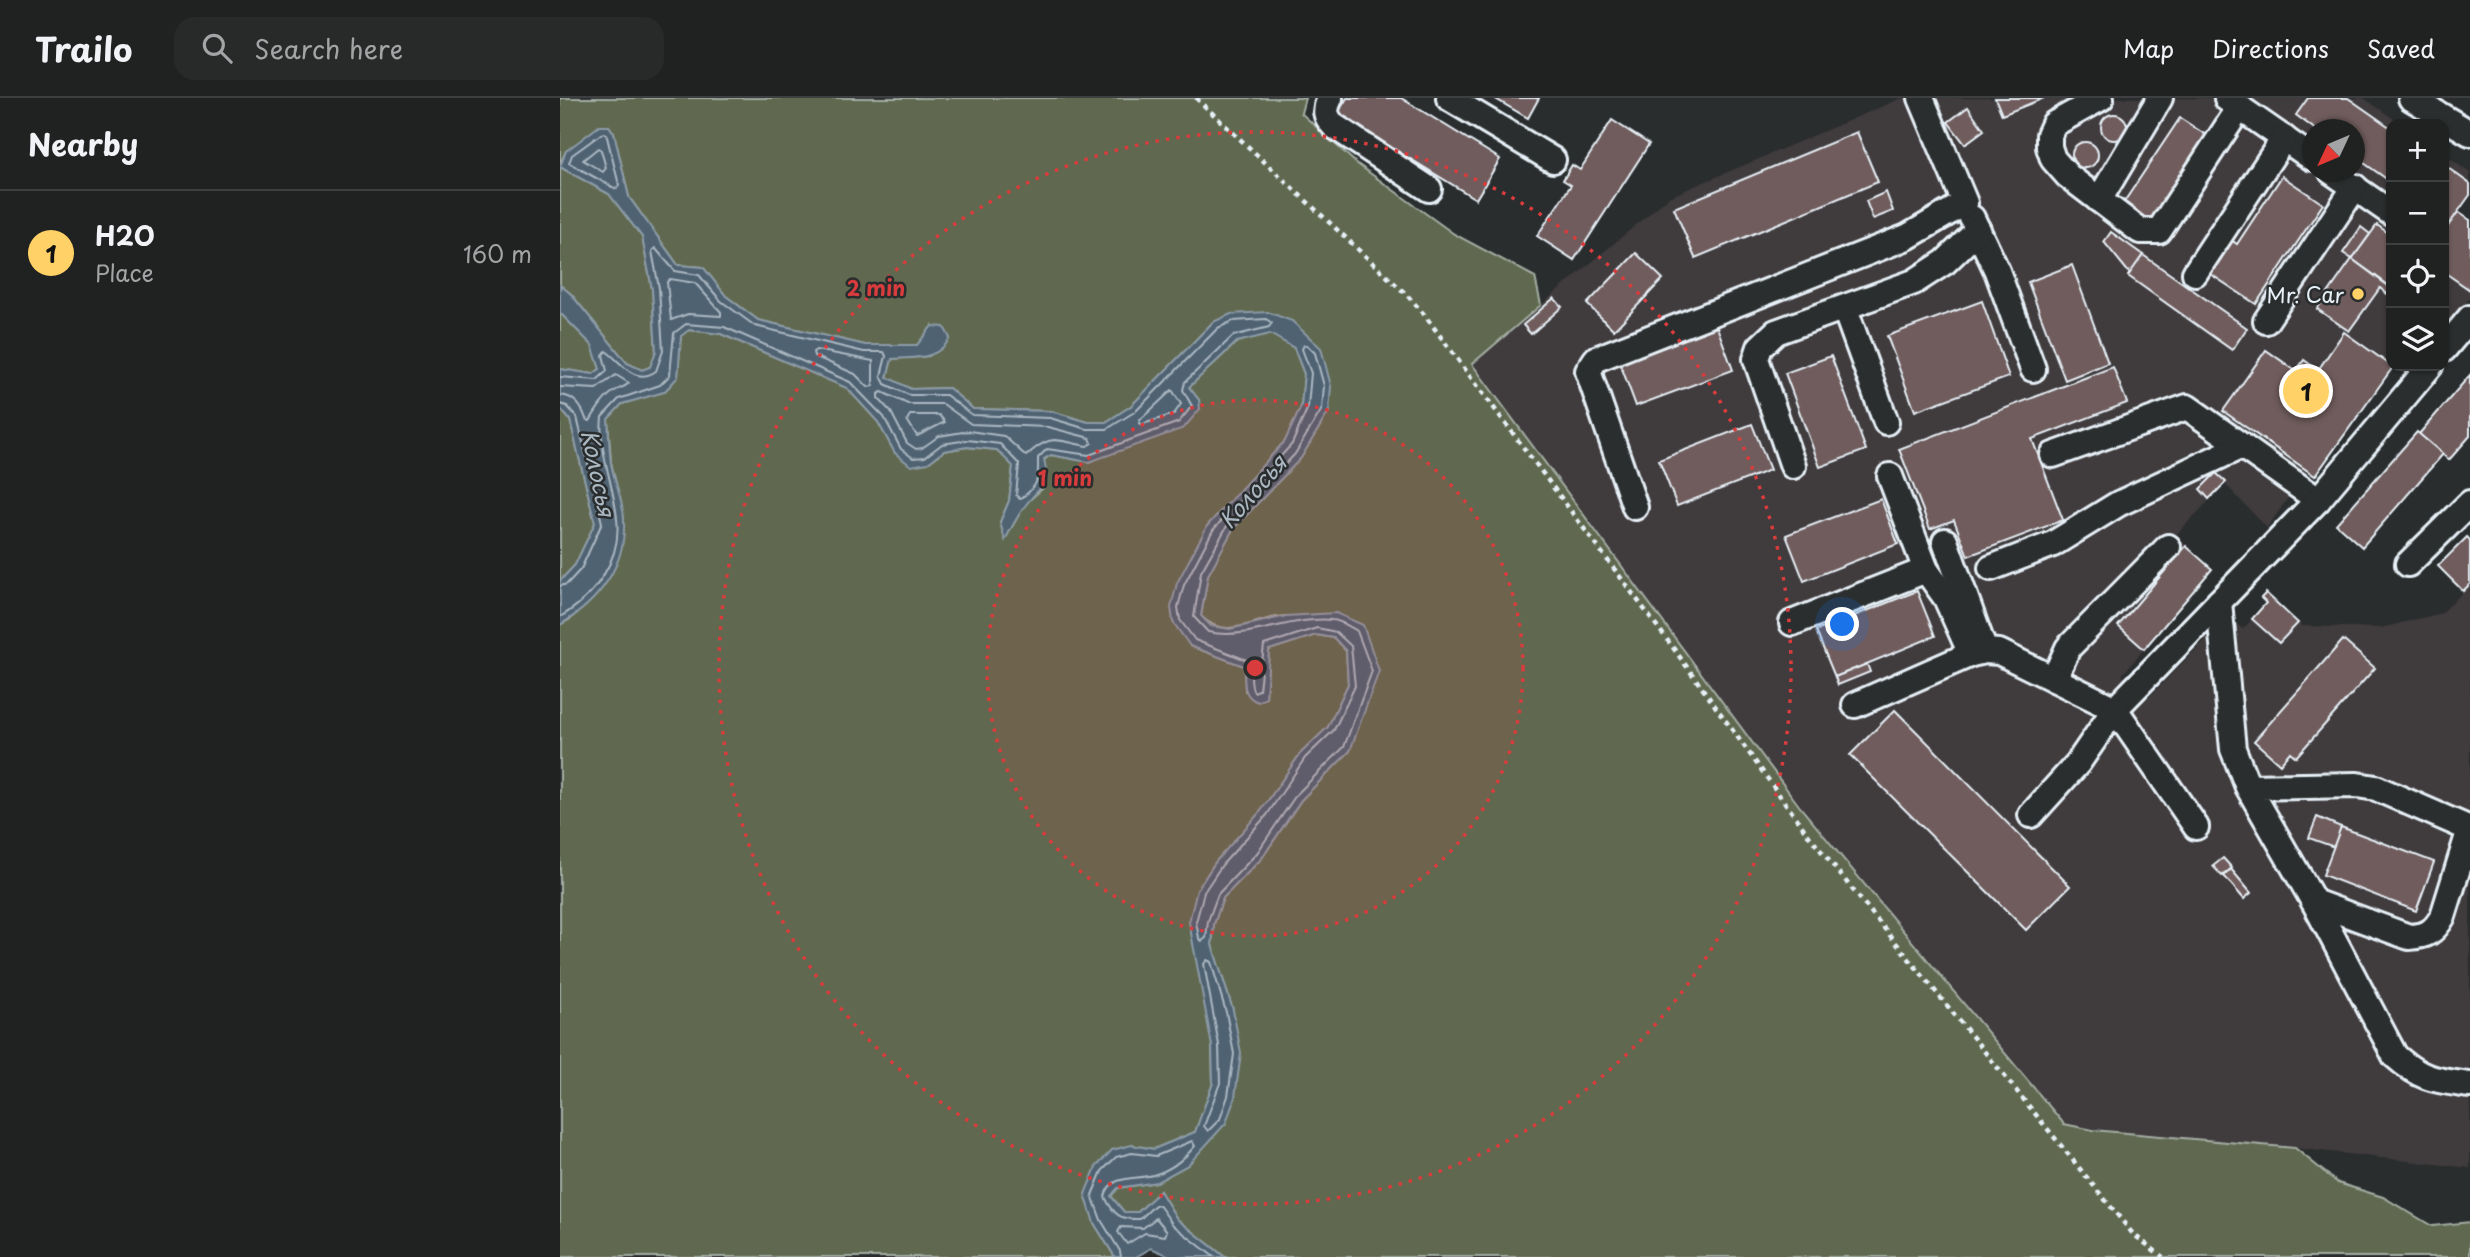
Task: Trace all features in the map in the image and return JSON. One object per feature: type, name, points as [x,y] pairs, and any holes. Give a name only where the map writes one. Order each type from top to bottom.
[{"type":"street","points":[[1330,98],[1325,108],[1326,115],[1334,126],[1429,188]]},
{"type":"street","points":[[1449,98],[1553,160]]},
{"type":"street","points":[[1921,98],[1965,204],[1997,271],[2033,369]]},
{"type":"street","points":[[2101,98],[2054,124],[2049,135],[2049,147],[2053,159],[2068,176],[2140,231],[2159,231],[2229,100],[2302,151]]},
{"type":"street","points":[[2099,200],[2160,98]]},
{"type":"street","points":[[2411,98],[2470,133]]},
{"type":"street","points":[[2195,273],[2284,138]]},
{"type":"street","points":[[2347,182],[2386,209]]},
{"type":"street","points":[[2266,321],[2355,187]]},
{"type":"street","points":[[1635,507],[1588,371],[1595,359],[1907,237],[1965,204]]},
{"type":"street","points":[[1793,466],[1756,359],[1760,347],[1776,332],[1914,282],[1945,262],[1978,230]]},
{"type":"street","points":[[1845,309],[1886,422]]},
{"type":"street","points":[[2449,343],[2470,318]]},
{"type":"street","points":[[2031,815],[2078,763],[2115,709],[2318,500],[2426,371]]},
{"type":"street","points":[[2053,455],[2187,407],[2318,500]]},
{"type":"street","points":[[1991,568],[2053,544],[2118,505],[2242,446]]},
{"type":"street","points":[[1890,476],[1926,570],[1978,653]]},
{"type":"street","points":[[2408,564],[2470,503]]},
{"type":"street","points":[[1945,541],[1978,653]]},
{"type":"street","points":[[2054,679],[2068,648],[2168,547]]},
{"type":"street","points":[[1792,623],[1926,570]]},
{"type":"street","points":[[2219,602],[2233,749],[2248,788],[2314,902],[2395,1056],[2409,1069],[2427,1079],[2470,1085]]},
{"type":"street","points":[[1855,705],[1978,653],[1999,652],[2115,709],[2196,827]]},
{"type":"street","points":[[2248,788],[2357,785],[2376,788],[2470,829],[2443,916],[2435,930],[2422,937],[2409,937],[2314,902]]},
{"type":"path","points":[[1196,98],[1423,313],[1842,879],[2133,1234],[2163,1257]]},
{"type":"shaded area","points":[[1902,98],[2364,98],[2394,119],[2386,119],[2386,371],[2390,371],[2315,476],[2307,471],[2267,528],[2225,484],[2175,536],[2212,569],[2122,675],[2147,699],[2209,636],[2235,623],[2243,629],[2266,604],[2261,598],[2266,593],[2302,626],[2381,628],[2442,613],[2470,585],[2470,1168],[2295,1148],[2093,1130],[2064,1124],[1800,807],[1471,364],[1669,197]]},
{"type":"shaded area","points":[[2449,158],[2470,173],[2470,195],[2458,211],[2470,220],[2470,298],[2449,324]]},
{"type":"green space","points":[[560,98],[1305,98],[1301,113],[1356,163],[1454,234],[1535,277],[1541,305],[1472,364],[1800,807],[2064,1124],[2093,1130],[2295,1148],[2338,1183],[2383,1197],[2432,1226],[2470,1222],[2470,1257],[1225,1257],[1177,1219],[1160,1191],[1138,1212],[1124,1212],[1111,1196],[1118,1188],[1157,1182],[1226,1123],[1233,1010],[1212,945],[1214,924],[1223,898],[1262,858],[1301,800],[1350,751],[1363,626],[1287,616],[1231,628],[1211,624],[1201,616],[1208,575],[1233,529],[1301,458],[1329,411],[1292,321],[1213,322],[1131,406],[1106,422],[1088,422],[1051,411],[973,409],[949,388],[911,389],[887,378],[892,359],[929,356],[932,326],[917,345],[865,345],[758,320],[726,296],[703,267],[678,265],[629,197],[614,133],[609,126],[566,151],[560,164]]},
{"type":"green space","points":[[560,167],[609,194],[642,237],[652,289],[656,352],[650,367],[642,370],[627,363],[571,294],[560,285]]},
{"type":"green space","points":[[560,313],[592,345],[600,369],[593,374],[560,369]]},
{"type":"green space","points":[[689,330],[721,334],[847,388],[878,422],[895,453],[928,463],[944,451],[967,447],[997,450],[1013,466],[1009,501],[1000,522],[1005,539],[1025,504],[1043,488],[1044,460],[1051,455],[1089,462],[1199,400],[1189,387],[1237,342],[1270,333],[1294,348],[1304,374],[1301,407],[1285,441],[1207,526],[1190,646],[1244,666],[1245,691],[1266,698],[1269,650],[1316,635],[1334,638],[1346,651],[1348,684],[1328,727],[1300,754],[1261,811],[1216,861],[1197,890],[1213,1083],[1195,1132],[1154,1149],[1132,1145],[1094,1223],[1115,1257],[560,1257],[560,625],[572,618],[624,519],[611,462],[608,419],[622,404],[665,391],[678,376],[681,335]]},
{"type":"green space","points":[[560,408],[570,420],[595,523],[575,565],[560,581]]},
{"type":"water","name":"Колосья","points":[[599,126],[609,126],[614,133],[629,197],[678,265],[703,267],[726,296],[758,320],[865,345],[917,345],[932,326],[944,327],[950,338],[939,351],[917,358],[892,359],[887,377],[911,389],[949,388],[973,409],[1051,411],[1088,422],[1106,422],[1131,406],[1213,322],[1231,314],[1268,312],[1292,321],[1321,348],[1331,386],[1329,411],[1301,458],[1233,529],[1208,575],[1201,616],[1211,626],[1230,629],[1286,616],[1336,613],[1363,625],[1379,671],[1350,751],[1301,800],[1262,858],[1223,898],[1214,924],[1212,945],[1233,1010],[1241,1053],[1235,1097],[1226,1123],[1188,1165],[1157,1182],[1118,1188],[1111,1196],[1124,1212],[1138,1212],[1160,1191],[1177,1219],[1225,1257],[1172,1257],[1151,1248],[1136,1257],[1115,1257],[1094,1223],[1085,1194],[1096,1167],[1112,1150],[1132,1145],[1154,1149],[1195,1132],[1213,1083],[1212,1046],[1189,922],[1197,890],[1216,861],[1261,811],[1300,754],[1328,727],[1348,684],[1346,651],[1334,638],[1316,635],[1269,650],[1266,698],[1258,702],[1246,692],[1244,666],[1190,646],[1173,622],[1171,607],[1177,583],[1207,526],[1285,441],[1301,407],[1304,374],[1294,348],[1270,334],[1237,342],[1189,387],[1199,400],[1200,409],[1184,428],[1089,462],[1051,455],[1044,459],[1045,481],[1022,510],[1005,540],[1000,522],[1009,501],[1013,466],[997,450],[967,447],[944,451],[928,463],[911,466],[895,453],[878,422],[847,388],[721,334],[689,330],[681,336],[678,377],[664,392],[622,404],[608,419],[611,463],[624,514],[620,553],[615,568],[597,594],[586,606],[560,625],[560,581],[575,565],[595,523],[570,420],[560,408],[560,369],[593,374],[600,369],[592,345],[560,313],[560,285],[571,294],[627,363],[642,370],[650,367],[656,351],[652,289],[642,237],[609,194],[560,167],[566,151]]},
{"type":"building","points":[[1347,98],[1401,98],[1500,159],[1476,199],[1337,114]]},
{"type":"building","points":[[1494,98],[1539,98],[1528,118]]},
{"type":"building","points":[[1995,98],[2044,98],[2002,115]]},
{"type":"building","points":[[2308,98],[2348,98],[2386,125],[2386,178],[2365,164],[2365,119],[2302,120],[2296,115]]},
{"type":"building","points":[[1968,107],[1984,130],[1965,144],[1948,122]]},
{"type":"building","points":[[2114,114],[2123,118],[2127,127],[2123,136],[2114,140],[2105,136],[2101,127],[2105,118]]},
{"type":"building","points":[[2180,118],[2209,137],[2151,224],[2122,205]]},
{"type":"building","points":[[1612,120],[1649,144],[1574,260],[1537,236],[1571,185],[1563,180],[1572,165],[1580,170]]},
{"type":"building","points":[[1857,132],[1878,182],[1695,258],[1674,208]]},
{"type":"building","points":[[2085,142],[2094,146],[2098,155],[2094,164],[2085,168],[2076,164],[2072,155],[2076,146]]},
{"type":"building","points":[[2449,169],[2470,184],[2470,195],[2450,223]]},
{"type":"building","points":[[2282,176],[2323,204],[2256,304],[2209,273],[2231,240],[2237,244]]},
{"type":"building","points":[[1886,192],[1893,211],[1873,219],[1866,201]]},
{"type":"building","points":[[2458,212],[2470,220],[2470,290],[2449,275],[2449,225]]},
{"type":"building","points":[[2377,225],[2386,231],[2386,283],[2352,259]]},
{"type":"building","points":[[2361,227],[2370,234],[2352,259],[2343,253]]},
{"type":"building","points":[[2111,232],[2143,255],[2130,274],[2104,242]]},
{"type":"building","points":[[1636,253],[1663,279],[1614,330],[1587,304]]},
{"type":"building","points":[[2143,255],[2247,328],[2232,350],[2128,276]]},
{"type":"building","points":[[2352,259],[2386,284],[2386,293],[2380,288],[2349,331],[2317,309]]},
{"type":"building","points":[[2072,265],[2108,363],[2065,380],[2028,282]]},
{"type":"building","points":[[1554,298],[1562,307],[1531,334],[1523,325]]},
{"type":"building","points":[[1982,301],[2009,377],[1915,411],[1887,336]]},
{"type":"building","points":[[1717,327],[1733,370],[1636,406],[1620,363]]},
{"type":"building","points":[[2344,332],[2386,362],[2386,371],[2390,371],[2315,476],[2223,411],[2266,350],[2296,371],[2304,360],[2318,370]]},
{"type":"building","points":[[1831,356],[1866,450],[1820,467],[1785,373]]},
{"type":"building","points":[[2113,367],[2127,403],[2032,439],[2063,520],[1968,556],[1954,520],[1930,529],[1899,449]]},
{"type":"building","points":[[2470,375],[2470,436],[2449,460],[2419,434]]},
{"type":"building","points":[[1752,424],[1770,470],[1677,506],[1659,460]]},
{"type":"building","points":[[2417,432],[2443,454],[2362,547],[2336,524]]},
{"type":"building","points":[[2216,473],[2226,482],[2209,499],[2200,489]]},
{"type":"building","points":[[1881,499],[1898,544],[1804,581],[1786,535]]},
{"type":"building","points":[[2467,537],[2470,540],[2470,584],[2463,591],[2438,566]]},
{"type":"building","points":[[2186,546],[2212,569],[2144,649],[2118,626]]},
{"type":"building","points":[[1917,591],[1935,636],[1835,677],[1816,631]]},
{"type":"building","points":[[2266,593],[2298,623],[2279,643],[2252,619],[2266,603],[2261,598]]},
{"type":"building","points":[[2343,640],[2375,668],[2296,757],[2290,752],[2280,764],[2254,741]]},
{"type":"building","points":[[1867,664],[1870,672],[1838,685],[1835,677]]},
{"type":"building","points":[[1895,710],[2070,886],[2026,930],[1850,755]]},
{"type":"building","points":[[2317,817],[2341,827],[2334,847],[2309,838]]},
{"type":"building","points":[[2341,827],[2434,862],[2416,911],[2323,875]]},
{"type":"building","points":[[2223,858],[2232,868],[2222,876],[2213,866]]},
{"type":"building","points":[[2231,869],[2251,893],[2244,899],[2224,876]]},
{"type":"place","name":"Mr. Car","points":[[2358,294]]},
{"type":"place","name":"Н2О","points":[[2306,391]]}]
